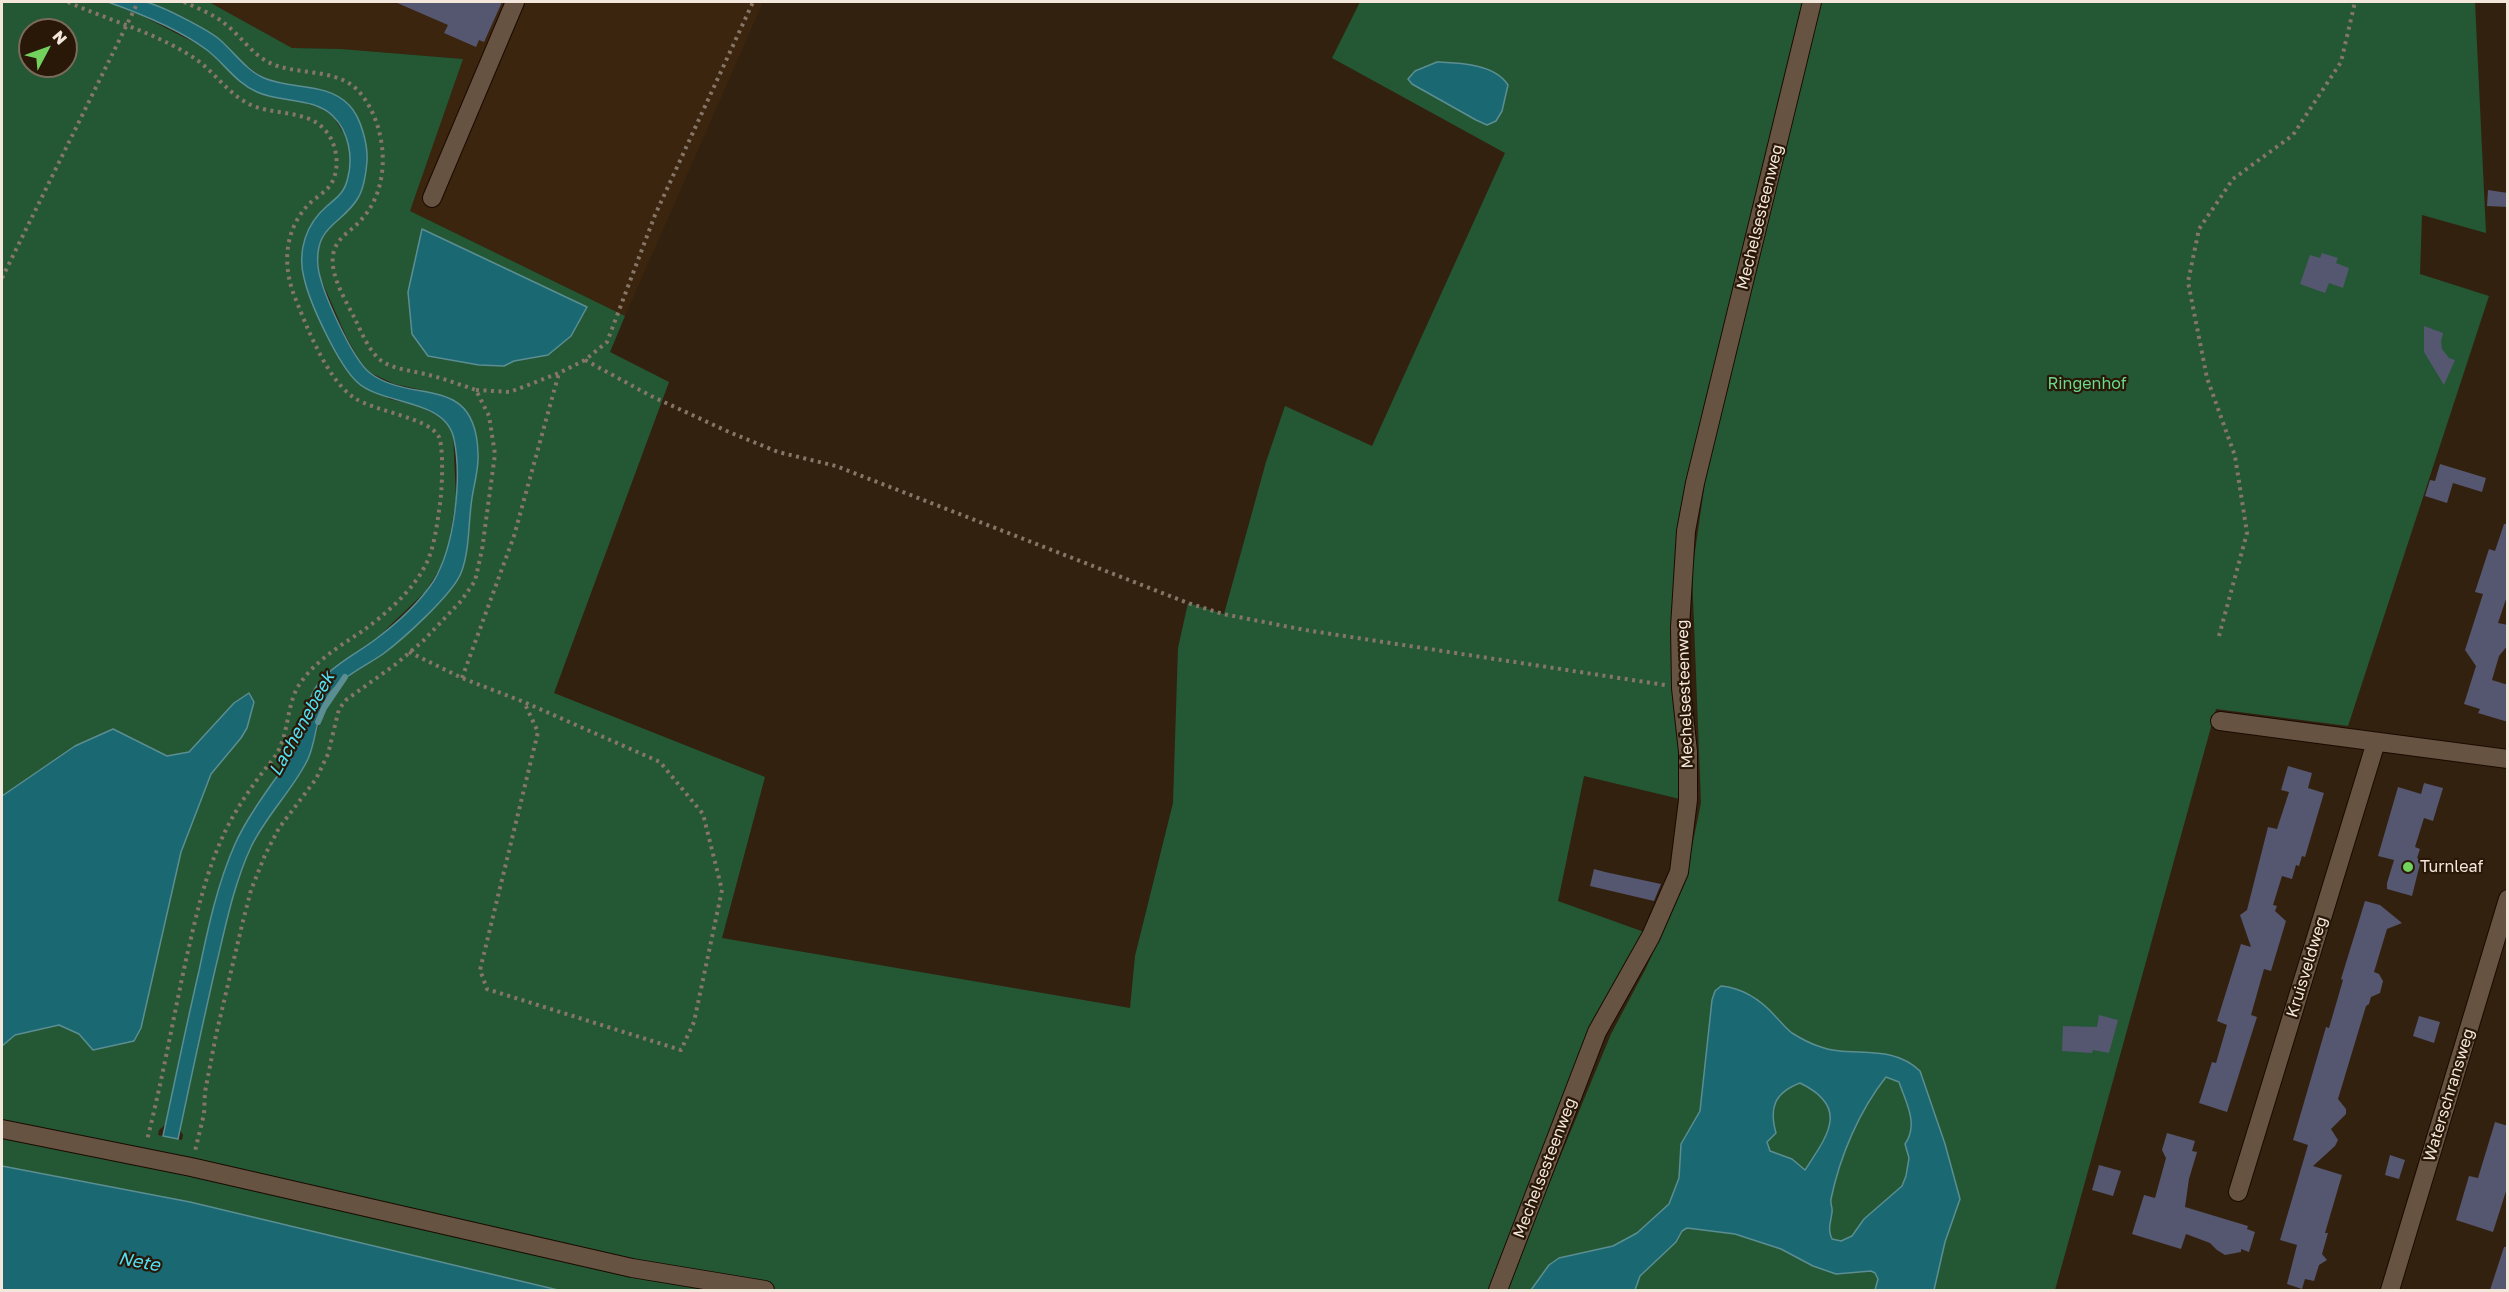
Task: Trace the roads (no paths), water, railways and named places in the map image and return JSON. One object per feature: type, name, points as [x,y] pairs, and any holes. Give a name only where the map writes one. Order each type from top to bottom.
[{"type":"street","points":[[432,198],[515,2]]},
{"type":"street","name":"Mechelsesteenweg","points":[[1498,1290],[1597,1032],[1651,936],[1678,872],[1688,800],[1688,752],[1682,688],[1680,627],[1686,531],[1695,483],[1812,2]]},
{"type":"street","points":[[2220,722],[2508,759]]},
{"type":"street","name":"Kruisveldweg","points":[[2238,1192],[2376,742]]},
{"type":"street","name":"Waterschransweg","points":[[2390,1290],[2508,899]]},
{"type":"street","points":[[2,1129],[191,1167],[632,1268],[765,1290]]},
{"type":"water","points":[[141,1],[161,7],[219,39],[258,75],[275,82],[330,93],[349,105],[360,124],[365,139],[367,161],[362,190],[358,198],[352,207],[331,226],[320,242],[318,266],[324,290],[346,339],[370,373],[404,388],[439,395],[454,401],[466,411],[475,428],[478,454],[466,555],[456,582],[438,604],[402,638],[383,654],[343,680],[330,693],[322,708],[308,759],[251,847],[234,892],[226,923],[178,1139],[163,1136],[210,923],[229,859],[248,820],[290,760],[300,736],[309,701],[317,685],[335,667],[376,639],[400,619],[433,582],[447,550],[455,512],[456,455],[454,439],[449,426],[439,416],[427,409],[368,390],[357,382],[333,348],[307,289],[302,268],[305,239],[314,221],[338,197],[347,182],[350,153],[343,129],[338,122],[325,110],[316,106],[257,92],[236,78],[213,55],[196,43],[159,23],[108,2]]},
{"type":"water","points":[[1437,62],[1476,66],[1502,78],[1508,85],[1502,111],[1496,121],[1487,125],[1476,120],[1412,84],[1408,79],[1415,71]]},
{"type":"water","points":[[422,229],[587,307],[571,336],[548,355],[514,361],[504,366],[479,365],[428,356],[412,334],[408,292]]},
{"type":"water","points":[[249,693],[254,702],[247,728],[211,774],[181,852],[141,1028],[134,1041],[93,1050],[79,1034],[59,1025],[15,1035],[2,1046],[2,796],[75,746],[113,729],[167,756],[189,752],[234,703]]},
{"type":"water","points":[[1721,986],[1729,987],[1751,996],[1764,1005],[1790,1031],[1815,1045],[1831,1050],[1870,1052],[1896,1057],[1920,1071],[1945,1144],[1960,1199],[1945,1242],[1934,1290],[1875,1290],[1878,1279],[1871,1271],[1836,1274],[1813,1266],[1781,1249],[1735,1234],[1687,1228],[1682,1231],[1676,1242],[1640,1276],[1635,1290],[1531,1290],[1549,1265],[1559,1258],[1613,1246],[1637,1233],[1669,1204],[1679,1178],[1681,1144],[1700,1111],[1712,1000],[1715,991]],"holes":[[[1886,1077],[1899,1082],[1910,1113],[1911,1129],[1905,1144],[1909,1158],[1906,1176],[1902,1186],[1864,1219],[1852,1236],[1841,1241],[1832,1239],[1831,1201],[1845,1150],[1867,1104]],[[1800,1083],[1816,1092],[1830,1112],[1827,1133],[1805,1170],[1792,1159],[1770,1151],[1767,1142],[1776,1133],[1773,1116],[1776,1102],[1784,1092]]]},
{"type":"water","name":"Nete","points":[[2,1166],[190,1202],[558,1290],[2,1290]]},
{"type":"waterway","name":"Lachenebeek","points":[[318,722],[324,708],[345,677]]},
{"type":"place","name":"Turnleaf","points":[[2408,867]]},
{"type":"park label","name":"Ringenhof","points":[[2087,384]]}]
